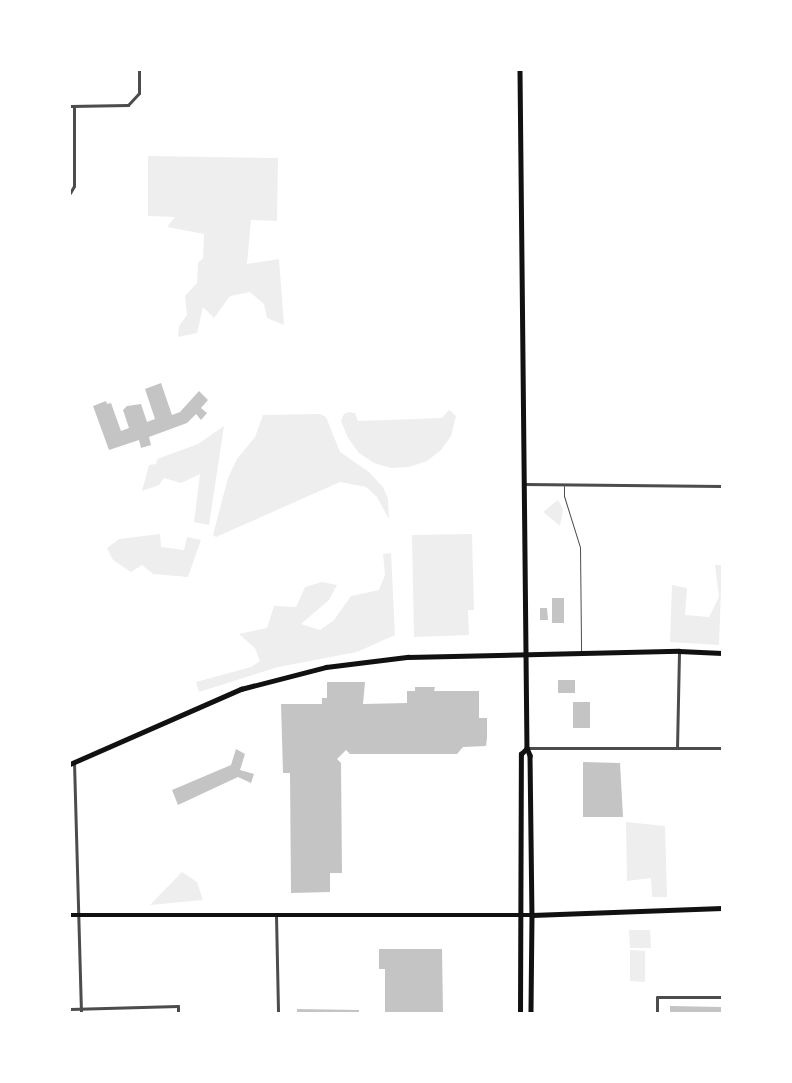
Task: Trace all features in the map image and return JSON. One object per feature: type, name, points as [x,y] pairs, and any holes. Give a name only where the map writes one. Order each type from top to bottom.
[{"type":"main road","points":[[520,70],[520,316],[528,654],[527,748],[530,755],[531,1013]]},
{"type":"main road","points":[[72,763],[215,700],[272,679],[380,659],[679,650],[722,653]]},
{"type":"main road","points":[[520,1013],[523,915],[521,754],[527,748]]},
{"type":"main road","points":[[70,915],[532,915],[722,908]]},
{"type":"street","points":[[70,193],[74,186],[72,106],[128,105],[139,93],[139,70]]},
{"type":"street","points":[[525,484],[564,486],[722,486]]},
{"type":"street","points":[[678,748],[679,650]]},
{"type":"street","points":[[527,748],[722,748]]},
{"type":"street","points":[[72,763],[81,1011]]},
{"type":"street","points":[[276,914],[278,1013]]},
{"type":"street","points":[[657,1013],[656,997],[722,997]]},
{"type":"street","points":[[70,1009],[81,1011],[178,1006],[178,1013]]},
{"type":"lane","points":[[564,486],[564,496],[580,547],[581,654]]},
{"type":"shaded area","points":[[148,156],[278,158],[277,221],[251,220],[247,264],[279,259],[284,325],[267,318],[264,304],[250,292],[230,296],[214,318],[203,307],[197,333],[178,337],[179,326],[187,315],[185,296],[197,283],[198,263],[203,258],[204,234],[167,227],[175,217],[148,216]]},
{"type":"shaded area","points":[[449,410],[456,416],[451,436],[441,450],[427,461],[409,467],[391,468],[374,463],[359,453],[348,438],[341,421],[344,414],[349,412],[355,413],[358,421],[442,418]]},
{"type":"shaded area","points":[[320,414],[326,417],[340,452],[369,472],[383,487],[388,499],[389,519],[377,497],[366,487],[340,482],[216,537],[213,535],[228,478],[237,459],[255,437],[263,415]]},
{"type":"shaded area","points":[[224,426],[209,525],[194,522],[200,474],[181,483],[164,478],[159,485],[142,491],[149,465],[156,464],[157,459],[198,444]]},
{"type":"shaded area","points":[[558,500],[563,509],[560,526],[543,512]]},
{"type":"shaded area","points":[[160,534],[161,547],[184,550],[187,537],[201,540],[188,577],[153,574],[142,565],[131,572],[113,560],[107,548],[119,539]]},
{"type":"shaded area","points":[[472,534],[474,610],[468,610],[469,635],[414,637],[412,535]]},
{"type":"shaded area","points":[[391,553],[395,635],[357,652],[278,667],[199,692],[196,682],[251,667],[260,661],[255,648],[239,634],[267,628],[274,606],[296,607],[305,587],[322,582],[337,585],[329,600],[301,624],[320,630],[334,620],[351,596],[379,590],[385,575],[383,554]]},
{"type":"shaded area","points":[[715,565],[722,565],[719,645],[670,642],[672,585],[687,588],[685,615],[709,617],[719,597]]},
{"type":"shaded area","points":[[626,822],[665,826],[667,897],[652,897],[651,878],[627,881]]},
{"type":"shaded area","points":[[182,872],[197,882],[203,900],[150,905]]},
{"type":"shaded area","points":[[629,930],[650,930],[651,948],[630,948]]},
{"type":"shaded area","points":[[630,950],[645,951],[645,982],[630,981]]},
{"type":"building","points":[[161,383],[172,415],[180,412],[199,391],[208,400],[201,408],[207,413],[201,420],[196,414],[187,423],[149,437],[151,445],[141,448],[139,440],[109,450],[93,406],[106,401],[107,404],[111,403],[121,431],[129,428],[123,410],[127,406],[141,404],[147,422],[155,419],[145,389]]},
{"type":"building","points":[[552,598],[564,598],[564,623],[552,623]]},
{"type":"building","points":[[540,608],[547,608],[548,620],[540,620]]},
{"type":"building","points":[[558,680],[575,680],[575,693],[558,693]]},
{"type":"building","points":[[327,682],[365,682],[363,704],[407,703],[407,691],[415,691],[415,687],[435,687],[434,691],[479,691],[479,718],[487,718],[486,746],[463,747],[457,754],[350,754],[346,750],[337,759],[341,763],[342,873],[330,873],[330,892],[291,893],[290,773],[283,773],[281,704],[322,704],[322,698],[327,698]]},
{"type":"building","points":[[573,702],[590,702],[590,728],[573,728]]},
{"type":"building","points":[[236,749],[245,754],[240,770],[254,774],[251,783],[238,777],[178,805],[172,790],[231,765]]},
{"type":"building","points":[[583,762],[620,763],[623,817],[583,817]]},
{"type":"building","points":[[379,949],[442,949],[443,1013],[385,1013],[385,969],[379,969]]},
{"type":"building","points":[[670,1006],[722,1007],[722,1013],[670,1013]]},
{"type":"building","points":[[297,1009],[359,1010],[359,1013],[297,1013]]}]
